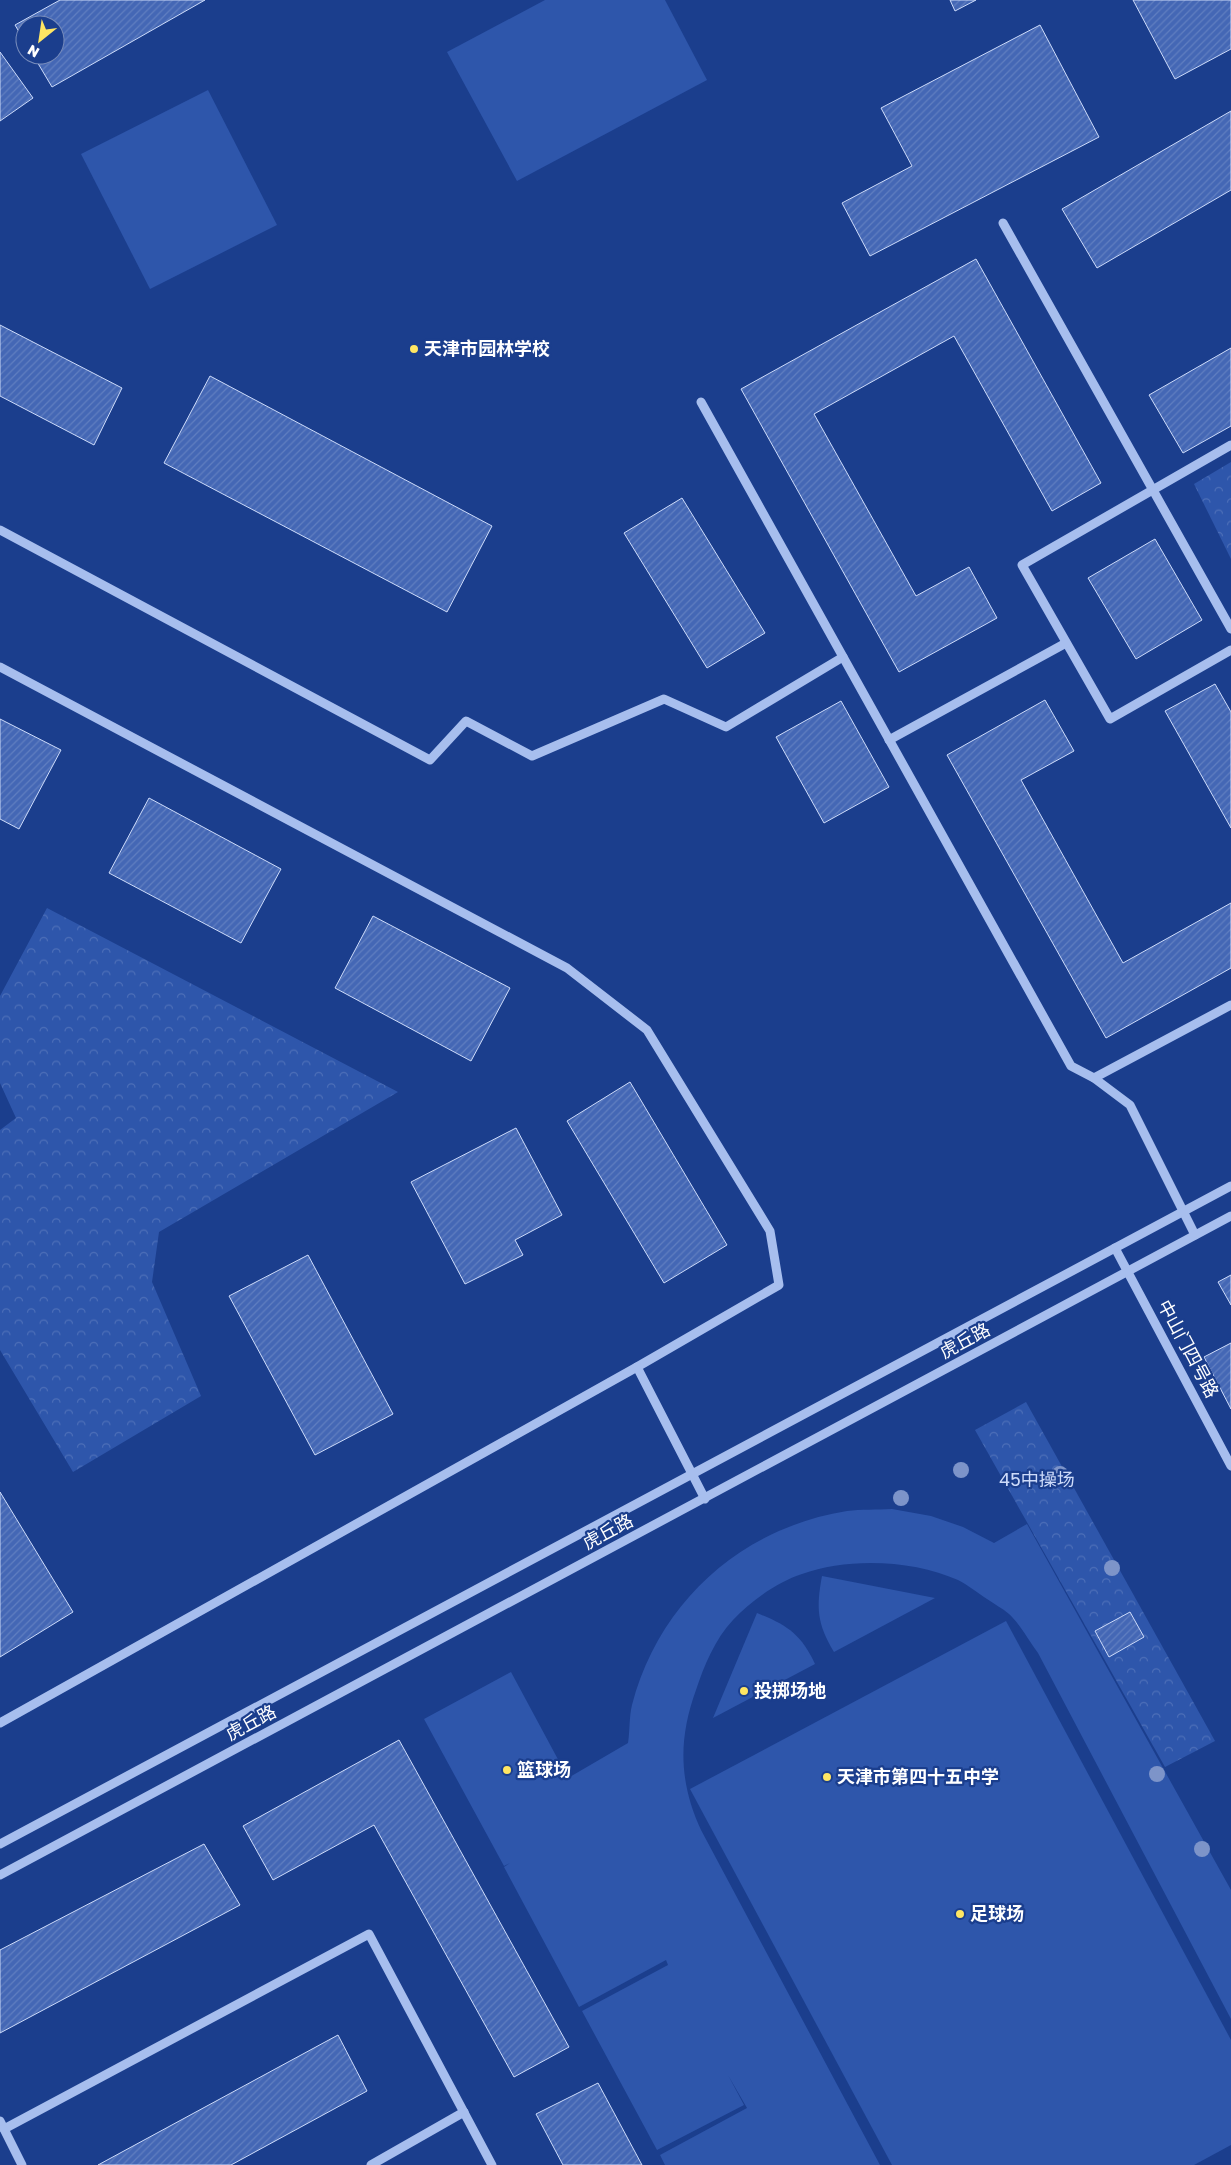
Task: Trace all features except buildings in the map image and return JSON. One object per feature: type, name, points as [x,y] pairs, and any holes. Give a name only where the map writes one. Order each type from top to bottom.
[{"type":"street","points":[[1002,223],[1231,629]]},
{"type":"street","points":[[701,402],[1071,1066],[1094,1078],[1130,1105],[1195,1235]]},
{"type":"street","points":[[1231,445],[1022,564],[1110,719],[1231,650]]},
{"type":"street","points":[[0,530],[430,760],[466,720],[532,756],[664,698],[726,727],[843,657]]},
{"type":"street","points":[[890,740],[1066,643]]},
{"type":"street","points":[[0,667],[567,968],[647,1030],[770,1231],[779,1285],[637,1367],[0,1723]]},
{"type":"street","points":[[1094,1078],[1231,1005]]},
{"type":"street","name":"虎丘路","points":[[0,1844],[1231,1186]]},
{"type":"street","name":"虎丘路","points":[[0,1875],[1231,1216]]},
{"type":"street","name":"中山门四号路","points":[[1115,1248],[1231,1466]]},
{"type":"street","points":[[637,1367],[705,1499]]},
{"type":"street","points":[[22,2165],[2,2125],[369,1934],[492,2165]]},
{"type":"street","points":[[371,2165],[464,2112]]},
{"type":"green space","points":[[545,0],[665,0],[707,80],[517,181],[447,52]]},
{"type":"green space","points":[[208,90],[277,225],[150,289],[81,154]]},
{"type":"green space","points":[[1231,462],[1231,559],[1194,484]]},
{"type":"green space","points":[[47,908],[398,1092],[159,1232],[152,1282],[201,1396],[73,1472],[0,1350],[0,1130],[16,1118],[0,1083],[0,996]]},
{"type":"green space","name":"45中操场","points":[[1026,1402],[1215,1741],[1165,1767],[975,1430]]},
{"type":"green space","points":[[892,1509],[931,1516],[963,1527],[994,1543],[1027,1524],[1231,1890],[1231,2019],[1038,1653],[1013,1618],[962,1582],[941,1573],[922,1568],[881,1563],[860,1563],[820,1569],[793,1577],[756,1599],[733,1620],[715,1644],[706,1662],[690,1708],[684,1744],[685,1778],[688,1795],[701,1830],[880,2165],[665,2165],[660,2155],[747,2108],[728,2075],[744,2105],[657,2150],[582,2011],[668,1965],[666,1960],[579,2007],[504,1867],[510,1863],[504,1866],[424,1719],[511,1672],[568,1778],[628,1743],[632,1705],[645,1668],[662,1634],[684,1603],[710,1576],[740,1553],[772,1534],[808,1520],[847,1511]]},
{"type":"green space","name":"投掷场地","points":[[822,1576],[935,1598],[834,1652],[824,1633],[819,1616]]},
{"type":"green space","name":"投掷场地","points":[[757,1613],[785,1626],[792,1632],[804,1645],[815,1664],[713,1718]]},
{"type":"green space","name":"足球场","points":[[1006,1621],[1231,2040],[1231,2145],[1194,2165],[892,2165],[690,1789]]},
{"type":"place","name":"天津市园林学校","points":[[414,349]]},
{"type":"place","name":"投掷场地","points":[[744,1691]]},
{"type":"place","name":"篮球场","points":[[507,1770]]},
{"type":"place","name":"天津市第四十五中学","points":[[827,1777]]},
{"type":"place","name":"足球场","points":[[960,1914]]}]
